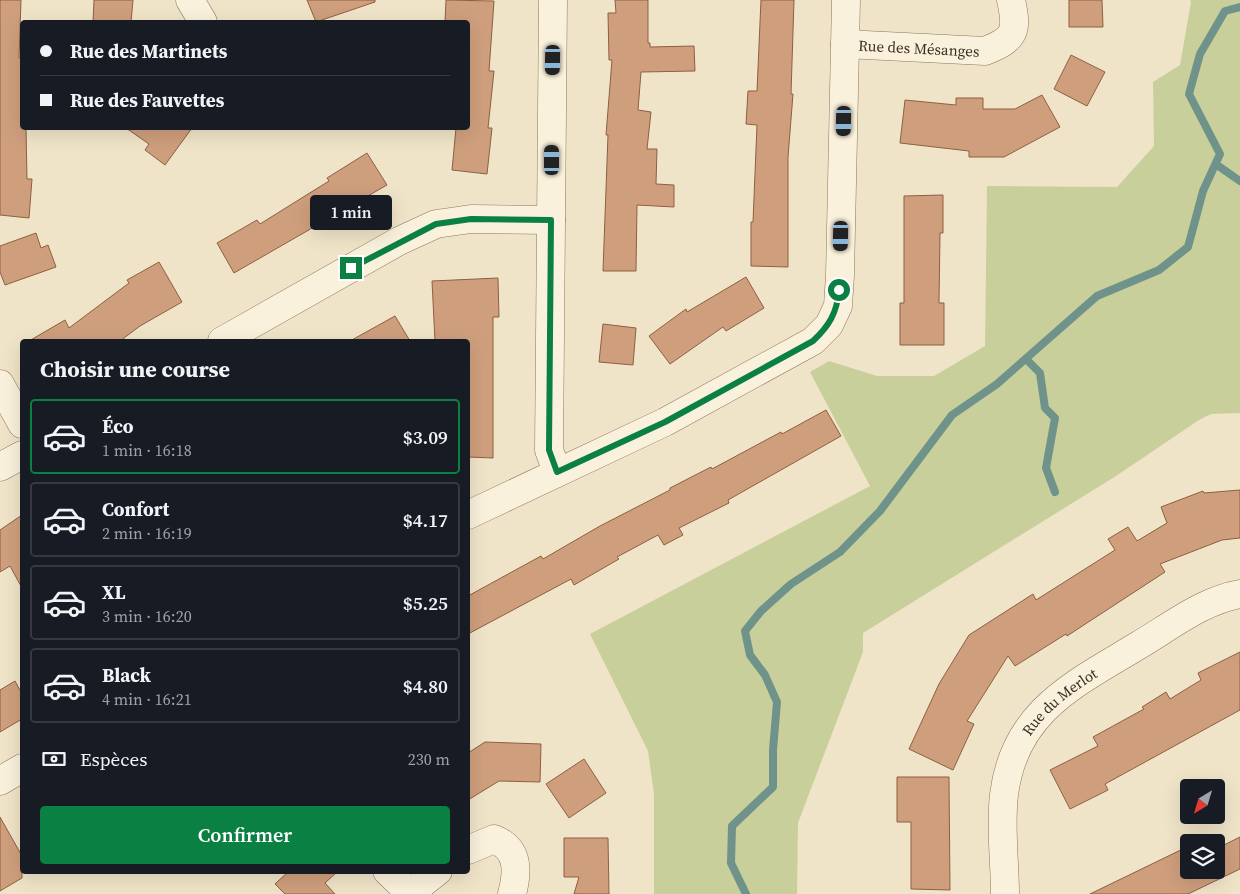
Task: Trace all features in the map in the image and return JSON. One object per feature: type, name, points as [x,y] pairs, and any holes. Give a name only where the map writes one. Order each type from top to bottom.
[{"type":"street","points":[[190,0],[201,20]]},
{"type":"street","points":[[553,0],[549,450],[557,472]]},
{"type":"street","name":"Rue des Mésanges","points":[[470,514],[665,422],[813,341],[829,325],[838,306],[840,275],[846,0]]},
{"type":"street","name":"Rue des Mésanges","points":[[845,44],[985,50],[1004,43],[1014,30],[1015,16],[1011,0]]},
{"type":"street","points":[[226,339],[399,241],[436,224],[471,219],[551,220]]},
{"type":"street","points":[[0,384],[20,420]]},
{"type":"street","points":[[0,468],[20,456]]},
{"type":"street","name":"Rue du Merlot","points":[[1005,894],[1004,796],[1010,766],[1024,735],[1040,712],[1069,687],[1201,608],[1226,596],[1240,594]]},
{"type":"street","points":[[0,781],[20,769]]},
{"type":"street","points":[[470,849],[494,839],[506,844],[514,858],[516,877],[512,894]]},
{"type":"street","points":[[390,874],[410,894],[434,874]]},
{"type":"green space","points":[[1190,0],[1240,0],[1240,413],[1211,414],[1199,420],[1116,476],[863,633],[863,652],[798,823],[797,894],[654,894],[654,794],[648,751],[590,634],[870,486],[810,372],[829,361],[877,376],[934,376],[985,346],[987,186],[1117,187],[1154,146],[1153,82],[1180,65]]},
{"type":"building","points":[[0,0],[21,0],[19,58],[20,130],[26,130],[27,179],[32,179],[29,218],[0,215]]},
{"type":"building","points":[[94,0],[133,0],[131,20],[93,20]]},
{"type":"building","points":[[307,0],[375,0],[375,2],[322,20],[315,20]]},
{"type":"building","points":[[446,0],[494,1],[489,71],[494,71],[488,128],[492,128],[487,174],[452,170],[456,130],[470,130],[470,20],[445,20]]},
{"type":"building","points":[[615,0],[648,0],[648,43],[650,43],[650,47],[694,46],[695,71],[641,72],[638,110],[651,112],[647,149],[657,149],[656,184],[674,185],[674,207],[637,205],[636,271],[603,271],[608,135],[606,135],[612,60],[609,60],[608,13],[616,13]]},
{"type":"building","points":[[761,0],[794,0],[791,94],[793,94],[788,157],[788,267],[751,266],[751,222],[753,222],[757,125],[746,124],[748,91],[757,91]]},
{"type":"building","points":[[1069,0],[1102,0],[1103,27],[1069,27]]},
{"type":"building","points":[[1071,55],[1105,72],[1087,106],[1054,89]]},
{"type":"building","points":[[1042,95],[1060,127],[1004,157],[969,157],[969,151],[900,143],[905,100],[956,105],[956,98],[983,98],[983,109],[1015,109]]},
{"type":"building","points":[[129,130],[191,130],[165,165],[145,150],[149,144]]},
{"type":"building","points":[[367,153],[387,185],[234,273],[217,243],[257,220],[260,224],[329,181],[327,178]]},
{"type":"building","points":[[943,195],[943,233],[940,233],[939,303],[944,303],[944,345],[900,345],[900,303],[904,303],[904,196]]},
{"type":"building","points":[[36,233],[41,248],[48,245],[56,267],[5,285],[0,272],[0,246]]},
{"type":"building","points":[[159,262],[182,302],[140,326],[123,339],[32,339],[65,320],[69,328],[129,283],[127,280]]},
{"type":"building","points":[[746,277],[764,308],[726,331],[723,327],[670,364],[649,336],[686,309],[687,312]]},
{"type":"building","points":[[498,278],[499,317],[493,317],[493,458],[470,457],[470,339],[435,339],[432,281]]},
{"type":"building","points":[[395,316],[409,339],[354,339]]},
{"type":"building","points":[[603,324],[636,328],[633,365],[599,362]]},
{"type":"building","points":[[826,410],[841,436],[728,500],[729,503],[679,528],[683,535],[664,545],[658,535],[617,557],[619,559],[574,585],[571,579],[470,633],[470,595],[541,556],[543,559],[600,526],[670,490],[670,488],[711,467],[712,469],[781,432],[782,434]]},
{"type":"building","points":[[1240,490],[1240,538],[1222,540],[1160,564],[1165,572],[1067,636],[1066,634],[1015,666],[1008,656],[967,721],[974,724],[953,770],[909,749],[939,684],[969,635],[1033,594],[1036,600],[1115,550],[1108,539],[1128,527],[1137,541],[1167,523],[1161,507],[1203,491],[1204,493]]},
{"type":"building","points":[[20,516],[20,584],[10,566],[0,572],[0,530]]},
{"type":"building","points":[[1240,652],[1240,710],[1105,784],[1108,790],[1070,809],[1050,770],[1098,746],[1093,737],[1144,709],[1142,707],[1166,692],[1170,699],[1201,680],[1198,673]]},
{"type":"building","points":[[15,681],[20,690],[20,720],[0,732],[0,690]]},
{"type":"building","points":[[485,742],[541,744],[540,782],[499,781],[470,799],[470,752]]},
{"type":"building","points":[[584,759],[606,793],[569,818],[546,784]]},
{"type":"building","points":[[897,777],[949,777],[950,890],[911,889],[911,822],[897,822]]},
{"type":"building","points":[[0,817],[20,852],[20,874],[22,874],[22,878],[0,891]]},
{"type":"building","points":[[1240,837],[1240,869],[1225,876],[1225,844]]},
{"type":"building","points":[[564,838],[608,838],[609,894],[574,894],[579,877],[564,877]]},
{"type":"building","points":[[1180,850],[1180,879],[1219,879],[1188,894],[1090,894]]},
{"type":"building","points":[[286,874],[335,874],[325,883],[335,894],[285,894],[275,884]]},
{"type":"waterway","points":[[746,894],[731,863],[732,826],[773,787],[773,750],[777,702],[765,675],[750,655],[745,631],[761,611],[791,584],[840,552],[880,511],[952,415],[997,384],[1097,296],[1159,270],[1188,247],[1203,191],[1220,154],[1189,94],[1200,54],[1225,11],[1240,7]]},
{"type":"waterway","points":[[1217,165],[1240,181]]},
{"type":"waterway","points":[[1026,359],[1040,373],[1045,408],[1055,418],[1046,468],[1055,492]]},
{"type":"route","points":[[351,268],[399,241],[436,224],[471,219],[551,220],[549,450],[557,472],[665,422],[813,341],[829,325],[838,306],[839,290]]}]
